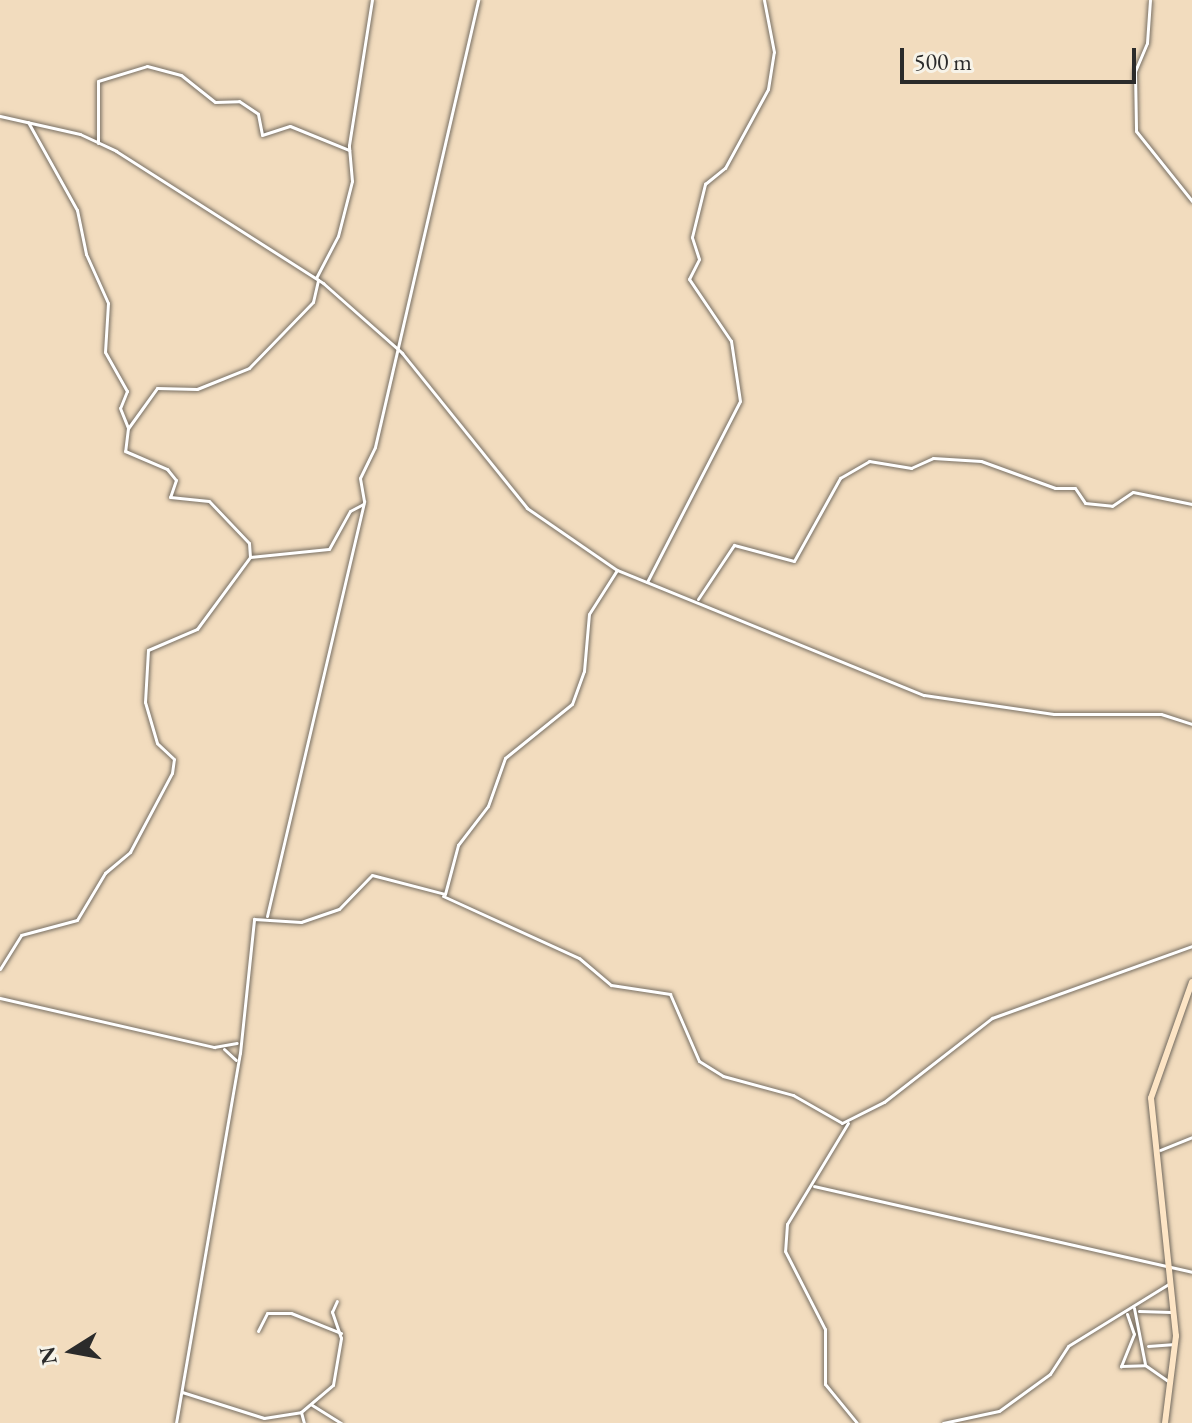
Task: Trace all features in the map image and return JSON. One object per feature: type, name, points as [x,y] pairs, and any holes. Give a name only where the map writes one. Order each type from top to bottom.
[{"type":"street","points":[[0,969],[21,935],[77,920],[105,873],[130,852],[175,765],[157,743],[147,711],[143,659],[161,639],[197,629],[250,558],[249,543],[209,501],[170,497],[170,471],[125,451],[128,427],[157,388],[197,389],[249,368],[313,302],[317,279],[338,236],[353,175],[349,150],[372,0]]},
{"type":"street","points":[[267,916],[363,504],[360,478],[398,348],[478,0]]},
{"type":"street","points":[[647,582],[740,401],[731,341],[689,279],[698,263],[692,237],[705,184],[725,168],[768,89],[774,52],[764,0]]},
{"type":"street","points":[[1150,0],[1147,43],[1135,71],[1136,131],[1192,201]]},
{"type":"street","points":[[98,143],[98,81],[147,66],[181,75],[215,102],[239,101],[258,116],[262,135],[290,126],[349,150]]},
{"type":"street","points":[[0,116],[98,143],[165,178],[317,279],[398,348],[519,500],[558,536],[617,570],[698,599],[924,695],[1041,713],[1161,714],[1192,724]]},
{"type":"street","points":[[28,122],[77,210],[108,303],[105,353],[127,391],[120,408],[128,427]]},
{"type":"street","points":[[698,599],[734,545],[794,561],[840,478],[869,461],[911,468],[933,458],[981,461],[1055,488],[1075,488],[1085,503],[1112,506],[1133,492],[1192,504]]},
{"type":"street","points":[[250,558],[329,549],[350,511],[363,504]]},
{"type":"street","points":[[443,896],[458,845],[488,806],[505,758],[572,704],[584,671],[589,614],[617,570]]},
{"type":"street","points":[[176,1423],[237,1061],[254,919],[267,916],[301,922],[339,909],[361,879],[375,875],[443,896],[579,958],[611,985],[670,994],[687,1044],[703,1065],[793,1095],[838,1122],[851,1120]]},
{"type":"street","points":[[857,1423],[825,1384],[825,1329],[785,1253],[787,1224],[814,1186],[851,1120],[992,1018],[1192,946]]},
{"type":"street","points":[[1165,1423],[1175,1344],[1175,1313],[1167,1268],[1153,1078],[1192,982]]},
{"type":"street","points":[[0,998],[224,1049],[237,1061]]},
{"type":"street","points":[[224,1049],[239,1039]]},
{"type":"street","points":[[1160,1150],[1192,1137]]},
{"type":"street","points":[[814,1186],[1192,1272]]},
{"type":"street","points":[[1145,1365],[1146,1347],[1136,1309],[1142,1295],[1170,1283]]},
{"type":"street","points":[[183,1395],[264,1418],[301,1412],[333,1385],[341,1333],[332,1312],[337,1301]]},
{"type":"street","points":[[943,1423],[999,1411],[1050,1374],[1066,1348],[1136,1309],[1175,1313]]},
{"type":"street","points":[[258,1331],[267,1313],[291,1313],[341,1333]]},
{"type":"street","points":[[1127,1314],[1134,1334],[1121,1366],[1145,1365],[1170,1382]]},
{"type":"street","points":[[1146,1347],[1175,1344]]},
{"type":"street","points":[[312,1405],[341,1423]]},
{"type":"street","points":[[301,1412],[304,1423]]}]
